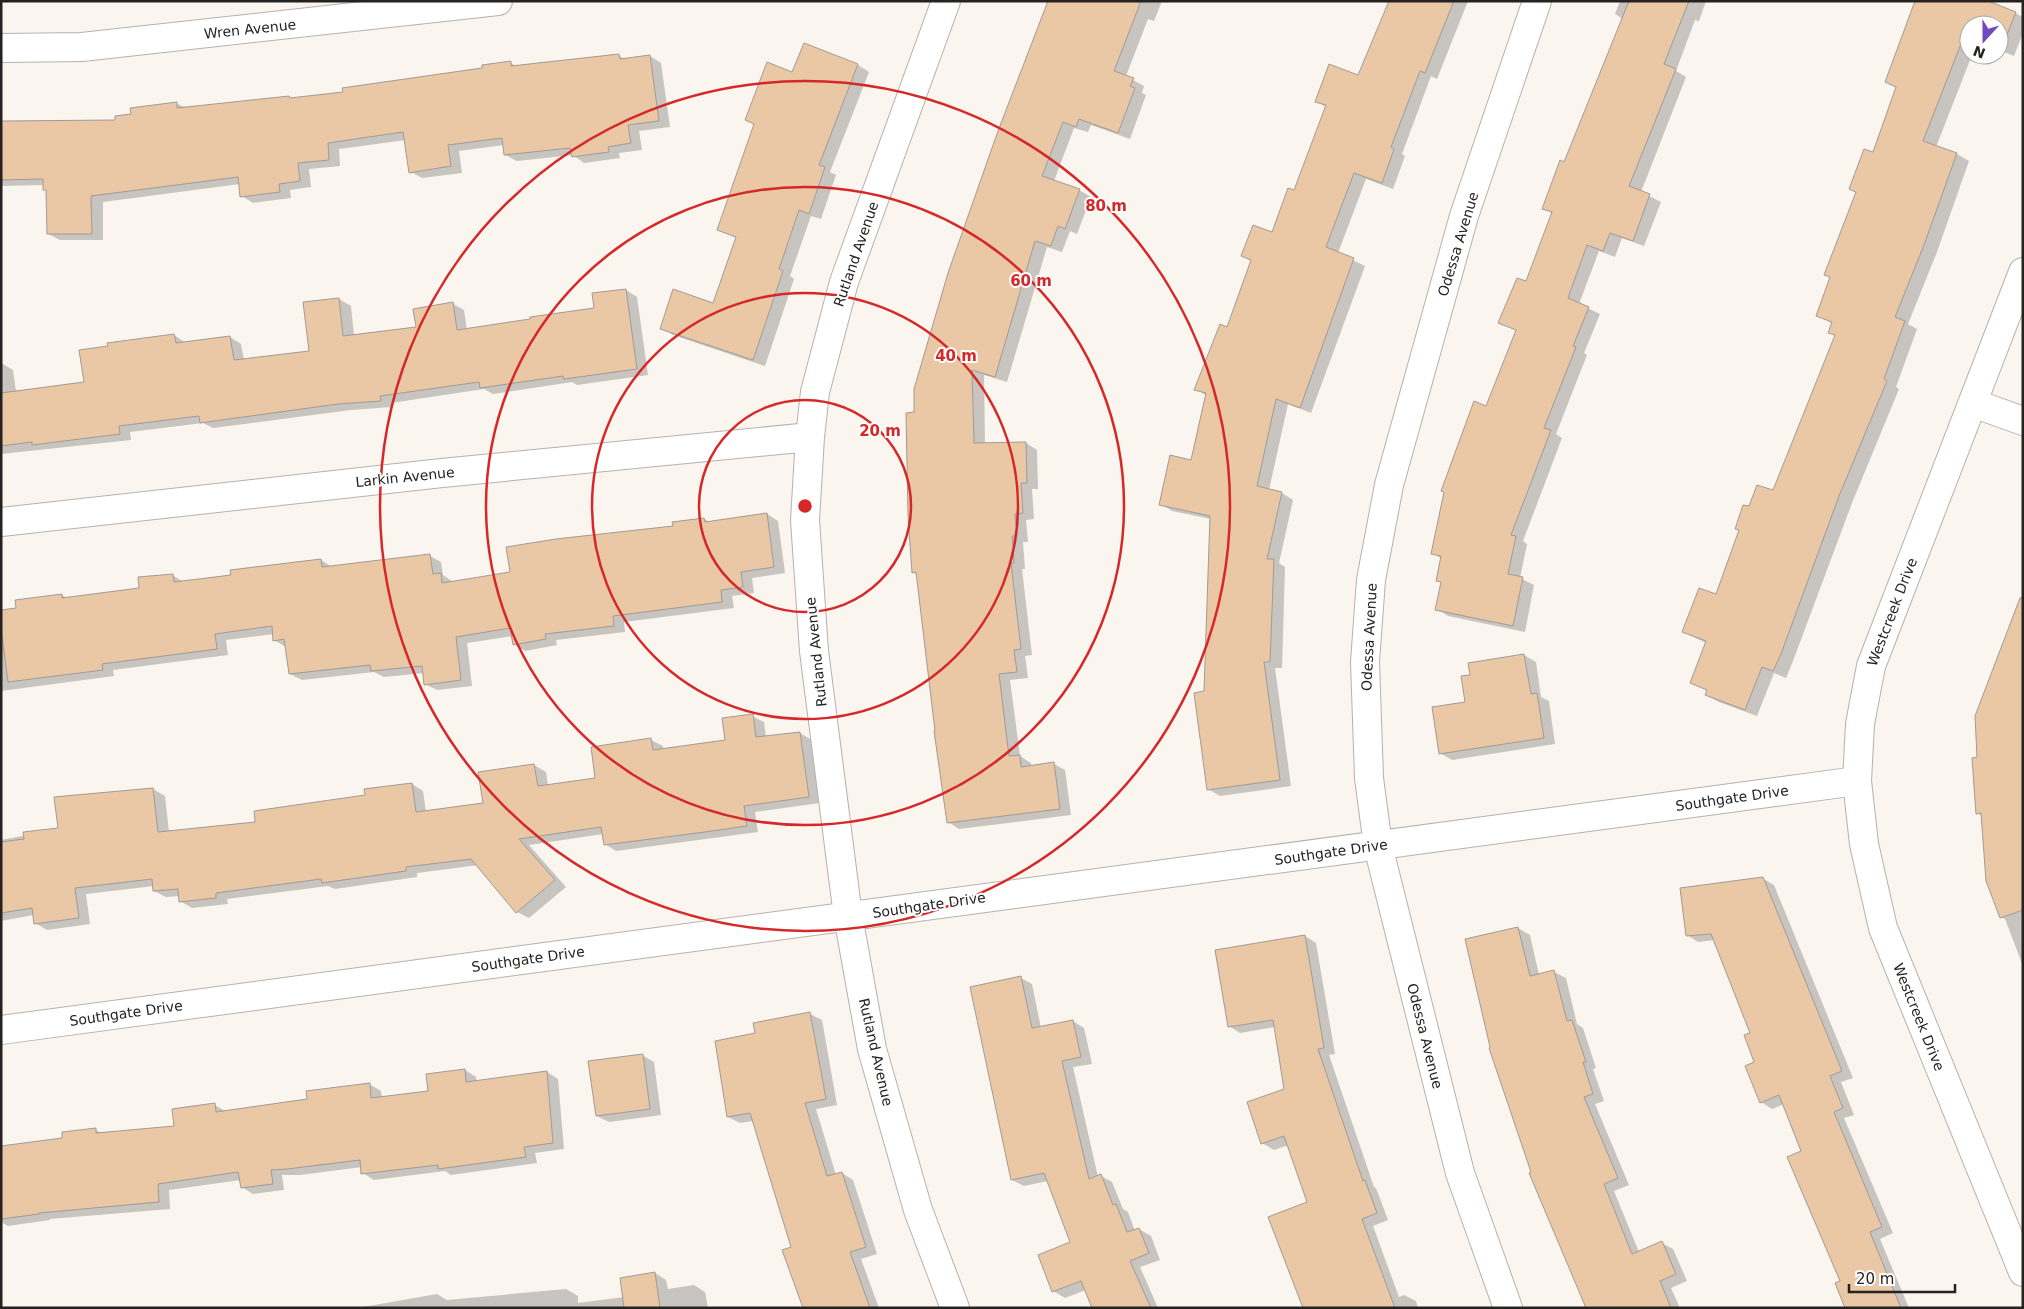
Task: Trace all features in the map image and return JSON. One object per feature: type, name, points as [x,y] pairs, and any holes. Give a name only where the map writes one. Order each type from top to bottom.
[{"type":"street","name":"Wren Avenue","points":[[1,48],[82,47],[498,1]]},
{"type":"street","name":"Rutland Avenue","points":[[946,1],[844,282],[815,392],[805,520],[814,651],[848,916],[872,1049],[918,1210],[955,1308]]},
{"type":"street","name":"Odessa Avenue","points":[[1508,1308],[1460,1173],[1378,846],[1369,778],[1365,662],[1371,580],[1388,485],[1464,216],[1537,1]]},
{"type":"street","name":"Westcreek Drive","points":[[2023,272],[1871,666],[1860,724],[1857,781],[1864,844],[1883,928],[2023,1272]]},
{"type":"street","points":[[1972,403],[2023,421]]},
{"type":"street","name":"Larkin Avenue","points":[[1,522],[442,473],[810,437]]},
{"type":"street","name":"Southgate Drive","points":[[1,1030],[1857,781]]},
{"type":"building","points":[[1048,1],[1141,1],[1114,71],[1134,78],[1130,86],[1135,88],[1118,133],[1079,119],[1076,127],[1063,122],[1042,176],[1080,189],[1065,229],[1058,226],[1051,246],[1035,241],[995,377],[972,370],[974,443],[1026,442],[1027,483],[1021,483],[1023,513],[1015,514],[1017,536],[1012,536],[1014,563],[1011,563],[1021,649],[1014,650],[1017,672],[999,674],[1009,756],[1020,755],[1021,767],[1054,762],[1060,809],[947,823],[934,731],[916,572],[912,573],[908,515],[906,413],[914,412],[914,389],[948,273],[998,131]]},
{"type":"building","points":[[1389,1],[1454,1],[1425,73],[1420,71],[1391,147],[1394,149],[1382,183],[1354,173],[1326,247],[1354,258],[1300,408],[1276,399],[1257,486],[1282,492],[1267,559],[1274,559],[1270,662],[1264,662],[1280,780],[1207,790],[1194,693],[1204,691],[1210,516],[1159,505],[1170,455],[1191,460],[1206,393],[1194,390],[1220,324],[1227,327],[1251,260],[1241,256],[1253,225],[1272,232],[1288,188],[1294,190],[1326,105],[1315,102],[1329,64],[1358,75]]},
{"type":"building","points":[[1629,1],[1689,1],[1664,64],[1676,69],[1629,186],[1650,194],[1633,241],[1610,233],[1603,251],[1587,245],[1568,298],[1589,307],[1573,346],[1576,347],[1544,428],[1551,430],[1511,535],[1516,536],[1508,574],[1523,577],[1513,626],[1435,610],[1441,582],[1436,581],[1441,556],[1431,554],[1444,492],[1441,491],[1474,401],[1486,406],[1516,330],[1498,323],[1517,278],[1526,281],[1552,212],[1542,209],[1560,160],[1564,162]]},
{"type":"building","points":[[1915,1],[1988,1],[2016,12],[2009,30],[2009,15],[1959,15],[1959,49],[1923,141],[1957,153],[1924,245],[1895,317],[1905,321],[1884,379],[1887,381],[1839,496],[1781,654],[1773,671],[1762,667],[1745,710],[1705,695],[1707,690],[1690,683],[1706,641],[1682,632],[1699,588],[1716,594],[1739,530],[1735,529],[1743,505],[1749,506],[1757,485],[1773,490],[1835,335],[1828,333],[1832,322],[1816,316],[1830,277],[1824,275],[1856,192],[1849,189],[1864,149],[1873,152],[1896,87],[1885,82]]},
{"type":"building","points":[[804,43],[858,64],[819,165],[825,167],[809,214],[799,210],[779,269],[783,271],[753,360],[660,329],[673,289],[713,303],[736,237],[717,230],[754,124],[745,120],[767,62],[792,72]]},
{"type":"building","points":[[619,54],[620,59],[650,55],[659,121],[628,125],[631,143],[608,147],[609,152],[572,157],[570,148],[504,155],[502,138],[448,145],[451,166],[409,173],[403,132],[328,143],[329,160],[298,163],[300,181],[279,184],[280,192],[240,197],[238,177],[91,196],[92,234],[47,234],[46,190],[43,190],[43,179],[1,180],[1,121],[115,120],[115,116],[131,114],[130,108],[177,102],[177,108],[289,96],[290,98],[343,92],[342,88],[482,68],[482,65],[511,61],[511,66]]},
{"type":"building","points":[[626,289],[637,369],[564,379],[563,376],[480,388],[479,382],[380,396],[381,401],[338,404],[200,423],[199,416],[119,426],[120,434],[32,445],[32,442],[1,446],[1,393],[84,382],[79,350],[108,346],[107,343],[174,334],[176,343],[230,336],[234,360],[309,351],[303,302],[339,298],[343,336],[416,327],[413,309],[453,302],[457,330],[594,308],[592,293]]},
{"type":"building","points":[[767,513],[774,567],[741,572],[743,587],[721,590],[722,602],[613,616],[614,626],[545,634],[546,639],[513,645],[510,628],[456,637],[461,680],[424,685],[422,666],[371,671],[370,665],[289,674],[284,639],[273,641],[272,626],[215,634],[217,649],[102,664],[103,670],[8,682],[1,628],[1,610],[16,608],[15,600],[62,594],[62,598],[139,588],[138,577],[173,574],[174,582],[231,575],[230,570],[321,559],[322,567],[430,554],[433,574],[441,573],[442,583],[510,572],[506,547],[556,539],[673,526],[672,522],[704,518],[705,522]]},
{"type":"building","points":[[2020,598],[2023,598],[2023,910],[2000,918],[1986,881],[1981,813],[1976,814],[1972,758],[1977,757],[1975,716]]},
{"type":"building","points":[[1524,654],[1531,694],[1537,693],[1544,738],[1439,754],[1432,707],[1465,702],[1461,676],[1470,675],[1468,663]]},
{"type":"building","points":[[753,714],[756,737],[800,732],[809,797],[744,806],[747,826],[604,845],[601,827],[519,839],[555,880],[516,913],[471,859],[406,867],[406,871],[322,883],[321,879],[216,893],[216,898],[179,902],[178,889],[153,891],[152,879],[75,888],[79,918],[34,924],[32,908],[1,913],[1,842],[24,839],[23,832],[58,828],[54,797],[153,788],[158,832],[255,822],[254,811],[365,795],[364,789],[412,783],[416,812],[483,803],[478,772],[534,764],[538,786],[595,778],[591,747],[651,738],[653,750],[725,740],[722,718]]},
{"type":"building","points":[[1763,877],[1842,1071],[1830,1076],[1843,1108],[1834,1112],[1882,1227],[1870,1232],[1901,1308],[1845,1308],[1835,1283],[1840,1281],[1787,1157],[1801,1151],[1779,1095],[1760,1103],[1745,1066],[1754,1062],[1744,1035],[1750,1033],[1711,934],[1686,936],[1680,888]]},
{"type":"building","points":[[1518,927],[1530,976],[1554,970],[1567,1021],[1572,1020],[1586,1062],[1583,1062],[1593,1094],[1584,1097],[1618,1178],[1604,1184],[1632,1254],[1662,1241],[1676,1274],[1660,1281],[1671,1308],[1586,1308],[1529,1173],[1531,1172],[1489,1048],[1465,939]]},
{"type":"building","points":[[1305,935],[1324,1048],[1318,1049],[1363,1181],[1365,1180],[1377,1213],[1362,1219],[1395,1308],[1303,1308],[1268,1217],[1307,1202],[1284,1136],[1261,1144],[1247,1102],[1284,1089],[1273,1020],[1228,1027],[1215,950]]},
{"type":"building","points":[[1021,976],[1032,1028],[1073,1020],[1081,1057],[1062,1061],[1089,1179],[1101,1174],[1113,1205],[1116,1204],[1127,1232],[1139,1228],[1149,1253],[1130,1261],[1151,1308],[1092,1308],[1081,1281],[1052,1292],[1038,1255],[1070,1242],[1044,1173],[1011,1180],[970,987]]},
{"type":"building","points":[[810,1012],[826,1099],[805,1103],[827,1176],[842,1172],[866,1247],[850,1252],[870,1308],[803,1308],[782,1250],[791,1247],[750,1113],[727,1117],[715,1041],[755,1033],[753,1023]]},
{"type":"building","points":[[643,1054],[650,1109],[596,1116],[588,1061]]},
{"type":"building","points":[[465,1069],[466,1082],[547,1071],[553,1143],[524,1147],[526,1157],[438,1169],[438,1165],[361,1174],[360,1160],[271,1170],[273,1184],[241,1188],[238,1172],[158,1184],[159,1202],[39,1213],[1,1219],[1,1146],[62,1138],[62,1132],[96,1128],[96,1133],[174,1126],[172,1109],[215,1103],[216,1112],[307,1099],[306,1091],[370,1083],[371,1098],[428,1091],[426,1074]]},
{"type":"building","points":[[655,1272],[660,1308],[624,1308],[620,1278]]}]
